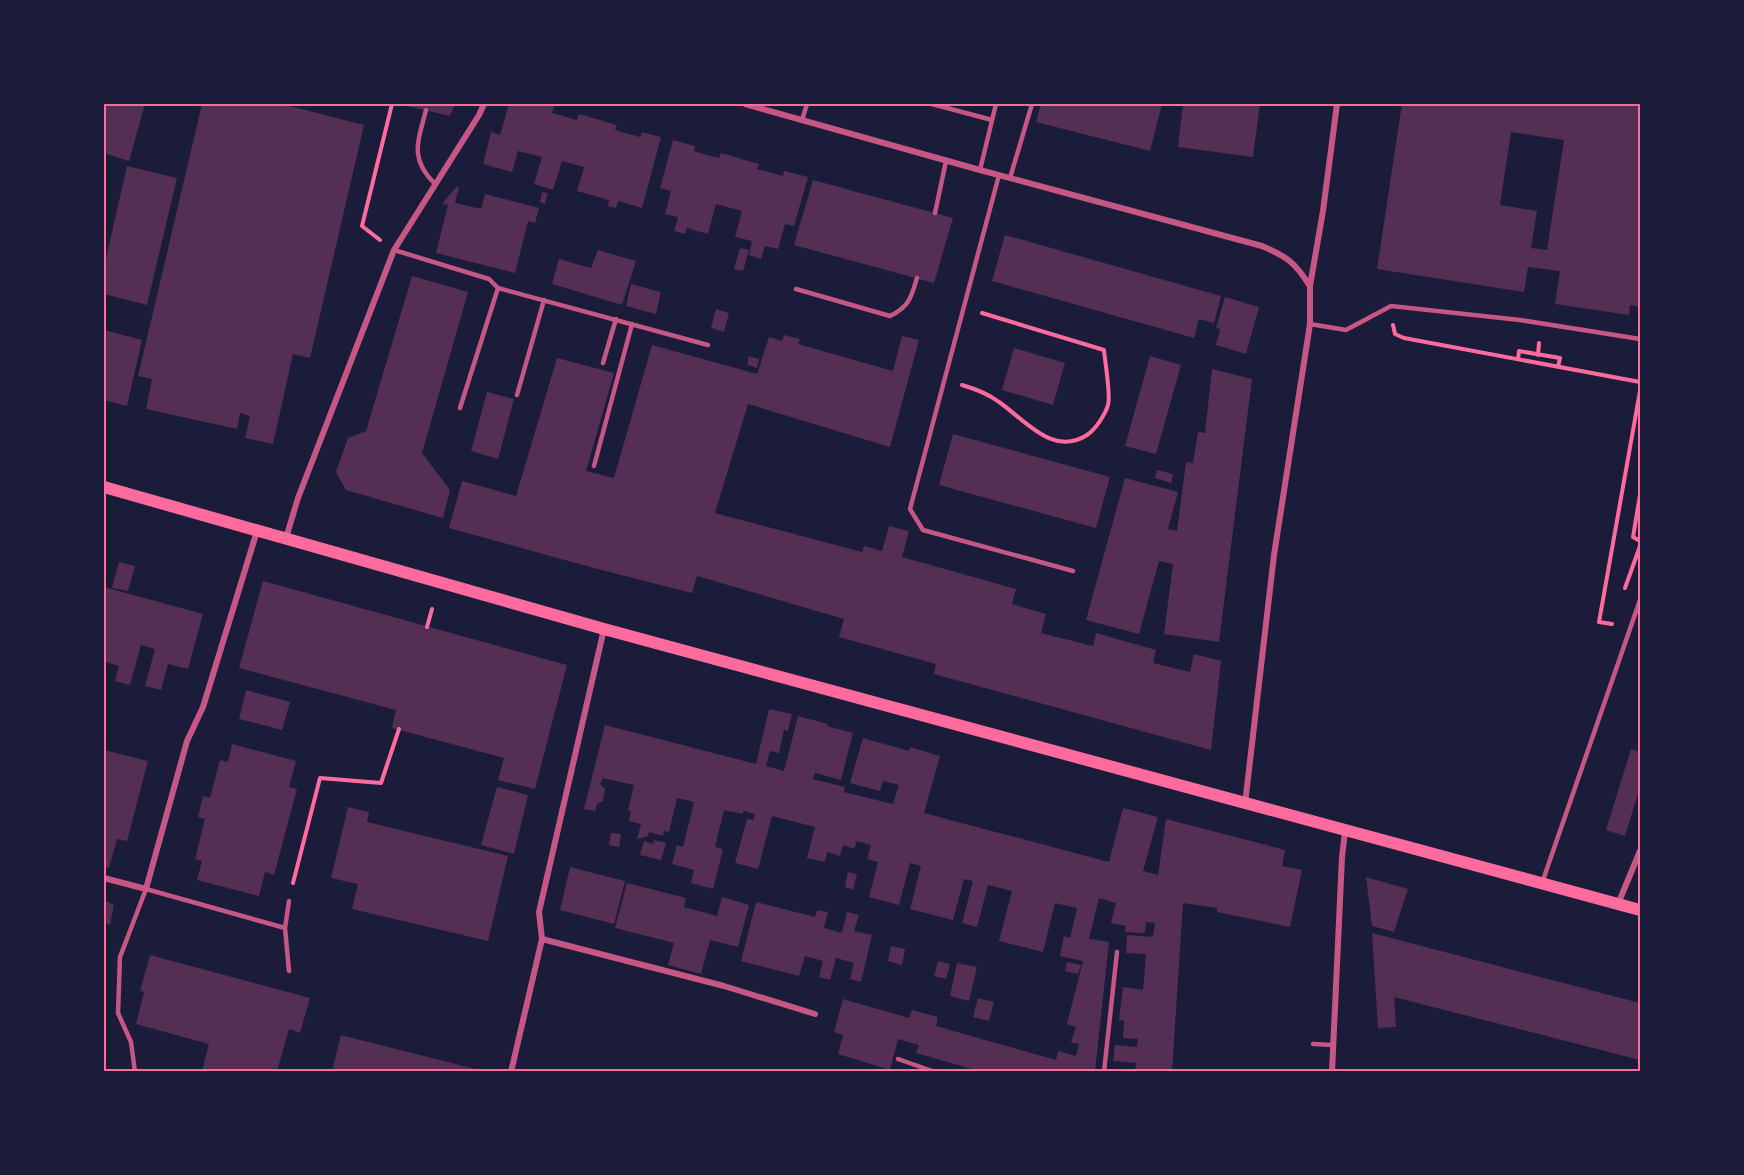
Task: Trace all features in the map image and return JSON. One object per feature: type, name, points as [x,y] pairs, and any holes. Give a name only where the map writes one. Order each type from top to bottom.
[{"type":"main road","points":[[104,487],[604,629],[1641,910]]},
{"type":"street","points":[[286,538],[298,498],[394,250],[484,104]]},
{"type":"street","points":[[745,104],[980,171],[1262,246],[1286,256],[1310,286]]},
{"type":"street","points":[[1245,804],[1274,555],[1310,324],[1310,286],[1323,211],[1337,104]]},
{"type":"street","points":[[104,878],[146,889],[187,741],[203,707],[257,531]]},
{"type":"street","points":[[511,1071],[542,939],[539,912],[604,629]]},
{"type":"street","points":[[1332,1071],[1345,831]]},
{"type":"street","points":[[1618,904],[1641,850]]},
{"type":"street","points":[[542,939],[724,986],[815,1014]]},
{"type":"lane","points":[[802,120],[807,104]]},
{"type":"lane","points":[[932,104],[992,120]]},
{"type":"lane","points":[[980,171],[996,104]]},
{"type":"lane","points":[[1010,178],[1032,104]]},
{"type":"lane","points":[[426,110],[416,149],[418,162],[435,184]]},
{"type":"lane","points":[[935,213],[946,161]]},
{"type":"lane","points":[[999,175],[910,509],[923,530],[1073,571]]},
{"type":"lane","points":[[394,250],[489,279],[498,288],[708,345]]},
{"type":"lane","points":[[796,290],[890,316],[903,310],[911,297],[917,278]]},
{"type":"lane","points":[[460,408],[498,288]]},
{"type":"lane","points":[[517,395],[544,300]]},
{"type":"lane","points":[[1310,324],[1346,330],[1391,306],[1520,320],[1641,339]]},
{"type":"lane","points":[[603,363],[616,319]]},
{"type":"lane","points":[[594,466],[632,324]]},
{"type":"lane","points":[[1542,884],[1641,600]]},
{"type":"lane","points":[[135,1071],[131,1042],[118,1013],[120,957],[146,889],[285,928]]},
{"type":"lane","points":[[289,901],[285,928],[289,971]]},
{"type":"lane","points":[[1104,1071],[1117,952]]},
{"type":"lane","points":[[1313,1044],[1333,1045]]},
{"type":"lane","points":[[898,1059],[935,1071]]},
{"type":"path","points":[[392,104],[362,226],[394,250]]},
{"type":"path","points":[[945,381],[981,390],[998,400],[1036,432],[1053,440],[1076,442],[1092,432],[1108,404],[1104,350],[964,308]]},
{"type":"path","points":[[1391,318],[1395,334],[1404,338],[1641,382]]},
{"type":"path","points":[[1518,359],[1519,351],[1560,358],[1558,367]]},
{"type":"path","points":[[1612,624],[1599,621],[1641,391]]},
{"type":"path","points":[[1641,495],[1633,537],[1641,541]]},
{"type":"path","points":[[427,627],[432,609]]},
{"type":"path","points":[[289,901],[320,778],[381,783],[399,729]]},
{"type":"building","points":[[104,104],[145,104],[129,161],[104,153]]},
{"type":"building","points":[[202,104],[282,104],[364,125],[310,358],[293,354],[273,444],[245,438],[250,416],[240,413],[237,429],[146,409],[152,379],[138,376]]},
{"type":"building","points":[[408,104],[455,104],[450,116],[407,106]]},
{"type":"building","points":[[509,104],[531,106],[531,104],[545,104],[554,106],[552,113],[577,120],[579,114],[617,125],[615,130],[640,137],[642,132],[661,137],[642,208],[618,201],[616,208],[608,206],[609,200],[577,191],[584,167],[562,161],[553,190],[534,184],[542,157],[518,151],[512,172],[483,164],[491,132],[500,135]]},
{"type":"building","points":[[1041,104],[1162,104],[1150,151],[1036,122]]},
{"type":"building","points":[[1183,104],[1260,104],[1253,157],[1178,147]]},
{"type":"building","points":[[1402,104],[1640,104],[1640,307],[1630,305],[1629,315],[1555,304],[1560,271],[1528,267],[1524,292],[1377,269]],"holes":[[[1511,132],[1564,140],[1547,250],[1531,248],[1537,211],[1500,205]]]},
{"type":"building","points":[[673,140],[695,146],[694,151],[707,155],[719,158],[721,153],[759,164],[757,169],[783,176],[784,171],[808,177],[794,226],[785,224],[778,249],[765,246],[761,259],[749,255],[752,241],[735,237],[742,211],[716,204],[708,234],[687,228],[685,234],[674,231],[678,217],[665,214],[671,191],[660,188]]},
{"type":"building","points":[[127,166],[177,178],[147,305],[104,294],[104,267]]},
{"type":"building","points":[[813,180],[953,218],[934,283],[794,245]]},
{"type":"building","points":[[456,187],[459,187],[455,203],[481,209],[485,194],[539,208],[535,223],[528,221],[515,273],[436,253],[448,205],[442,204]]},
{"type":"building","points":[[542,192],[548,193],[545,204],[540,202]]},
{"type":"building","points":[[1005,235],[1221,296],[1214,323],[1199,319],[1194,338],[992,281]]},
{"type":"building","points":[[740,248],[749,250],[743,271],[734,269]]},
{"type":"building","points":[[598,250],[636,261],[622,305],[552,284],[559,259],[591,268]]},
{"type":"building","points":[[412,276],[468,292],[422,453],[450,490],[443,518],[346,490],[336,472],[348,438],[366,431]]},
{"type":"building","points":[[631,284],[661,292],[656,314],[626,306]]},
{"type":"building","points":[[1225,297],[1259,307],[1246,354],[1216,345],[1220,329],[1216,328]]},
{"type":"building","points":[[716,309],[729,313],[724,332],[711,328]]},
{"type":"building","points":[[104,330],[142,340],[127,406],[104,400]]},
{"type":"building","points":[[784,335],[800,339],[798,344],[893,371],[902,336],[919,340],[890,447],[748,404],[715,513],[862,552],[864,546],[882,551],[889,526],[909,531],[902,557],[1016,589],[1012,604],[1046,614],[1041,633],[1093,646],[1096,633],[1156,650],[1153,663],[1190,672],[1194,654],[1221,661],[1211,750],[934,674],[936,664],[839,637],[844,619],[697,576],[692,593],[449,528],[462,481],[516,496],[557,358],[614,373],[586,471],[614,478],[652,345],[757,374],[769,337],[782,341]]},
{"type":"building","points":[[1014,348],[1065,363],[1053,405],[1002,390]]},
{"type":"building","points":[[749,356],[759,359],[757,368],[747,365]]},
{"type":"building","points":[[1150,356],[1181,365],[1156,454],[1125,446]]},
{"type":"building","points":[[1212,369],[1252,379],[1219,642],[1164,634],[1173,564],[1159,561],[1139,634],[1086,620],[1125,478],[1178,492],[1168,529],[1177,531],[1186,462],[1193,463],[1198,432],[1205,433]]},
{"type":"building","points":[[487,392],[514,399],[498,459],[471,451]]},
{"type":"building","points":[[953,434],[1110,477],[1096,528],[939,485]]},
{"type":"building","points":[[1157,470],[1173,474],[1171,483],[1155,478]]},
{"type":"building","points":[[119,562],[135,566],[128,591],[112,588]]},
{"type":"building","points":[[263,581],[567,665],[535,789],[498,780],[504,758],[392,728],[396,710],[239,668]]},
{"type":"building","points":[[104,587],[203,614],[188,669],[168,664],[161,690],[145,686],[155,649],[141,645],[130,685],[115,681],[119,666],[104,661]]},
{"type":"building","points":[[246,690],[290,702],[282,730],[239,719]]},
{"type":"building","points":[[769,709],[792,714],[788,731],[784,730],[779,753],[770,751],[766,766],[784,771],[798,716],[853,733],[841,780],[815,773],[813,779],[845,787],[844,792],[893,804],[899,785],[883,781],[880,791],[850,783],[863,738],[909,751],[910,747],[940,756],[924,813],[1109,862],[1123,808],[1158,817],[1143,871],[1158,875],[1166,819],[1285,850],[1282,866],[1302,870],[1290,927],[1217,912],[1217,908],[1183,903],[1172,1071],[1135,1071],[1136,1063],[1113,1061],[1115,1045],[1137,1047],[1138,1039],[1123,1038],[1124,1021],[1119,1020],[1123,987],[1143,990],[1146,954],[1126,953],[1127,935],[1153,937],[1155,923],[1146,922],[1145,933],[1125,932],[1126,926],[1111,923],[1116,903],[1099,898],[1089,939],[1109,942],[1095,1071],[979,1071],[916,1053],[919,1045],[898,1039],[890,1070],[838,1054],[843,1035],[834,1032],[843,999],[909,1018],[912,1010],[938,1017],[936,1026],[1056,1060],[1058,1051],[1076,1056],[1079,1044],[1071,1042],[1076,1027],[1067,1024],[1083,961],[1060,956],[1064,936],[1070,938],[1077,908],[1055,903],[1043,952],[999,941],[1012,891],[988,885],[977,927],[962,923],[973,881],[964,879],[953,920],[910,909],[921,866],[910,863],[899,905],[869,897],[878,862],[867,859],[871,845],[857,841],[854,849],[843,845],[840,856],[827,852],[825,862],[807,858],[815,827],[772,816],[758,869],[735,863],[747,819],[753,820],[755,814],[724,810],[715,847],[723,849],[713,889],[691,883],[694,870],[672,864],[677,845],[683,847],[694,802],[677,798],[669,832],[664,831],[663,836],[649,832],[648,836],[637,839],[641,824],[629,821],[631,811],[628,810],[634,785],[603,778],[600,784],[605,789],[603,801],[597,804],[595,811],[584,809],[605,725],[756,764]]},
{"type":"building","points":[[232,744],[296,761],[289,787],[297,789],[274,875],[265,872],[259,896],[197,880],[202,861],[195,859],[205,819],[198,817],[203,796],[210,798],[220,760],[228,762]]},
{"type":"building","points":[[1631,749],[1640,752],[1640,787],[1625,836],[1606,830]]},
{"type":"building","points":[[104,750],[148,761],[127,841],[117,839],[109,868],[104,867]]},
{"type":"building","points":[[497,787],[528,795],[514,854],[481,845]]},
{"type":"building","points":[[348,807],[369,812],[367,822],[508,856],[488,941],[352,909],[358,884],[331,878]]},
{"type":"building","points":[[611,833],[621,834],[619,847],[609,845]]},
{"type":"building","points":[[654,840],[666,843],[661,860],[640,855],[644,841],[653,844]]},
{"type":"building","points":[[570,867],[625,881],[614,924],[560,910]]},
{"type":"building","points":[[848,872],[857,874],[853,890],[845,887]]},
{"type":"building","points":[[1366,877],[1408,889],[1394,932],[1372,926]]},
{"type":"building","points":[[627,883],[686,898],[684,907],[717,916],[722,897],[749,905],[738,947],[710,940],[701,974],[668,965],[674,943],[615,928]]},
{"type":"building","points":[[104,900],[114,905],[110,925],[104,922]]},
{"type":"building","points":[[756,902],[815,917],[817,910],[828,912],[824,928],[842,933],[847,912],[859,915],[854,931],[872,935],[861,982],[850,979],[854,963],[836,958],[830,980],[819,977],[823,961],[805,956],[799,976],[741,961]]},
{"type":"building","points":[[1372,933],[1640,1003],[1640,1060],[1394,997],[1396,1027],[1378,1028]]},
{"type":"building","points":[[891,946],[905,949],[902,965],[888,961]]},
{"type":"building","points":[[150,955],[310,998],[300,1033],[289,1029],[277,1071],[202,1071],[209,1044],[136,1024],[144,992],[140,991]]},
{"type":"building","points":[[938,961],[950,964],[946,979],[934,976]]},
{"type":"building","points":[[1067,962],[1081,965],[1078,974],[1065,971]]},
{"type":"building","points":[[957,963],[977,967],[969,1001],[950,996]]},
{"type":"building","points":[[978,998],[994,1002],[989,1021],[973,1017]]},
{"type":"building","points":[[341,1035],[483,1071],[332,1071]]}]
